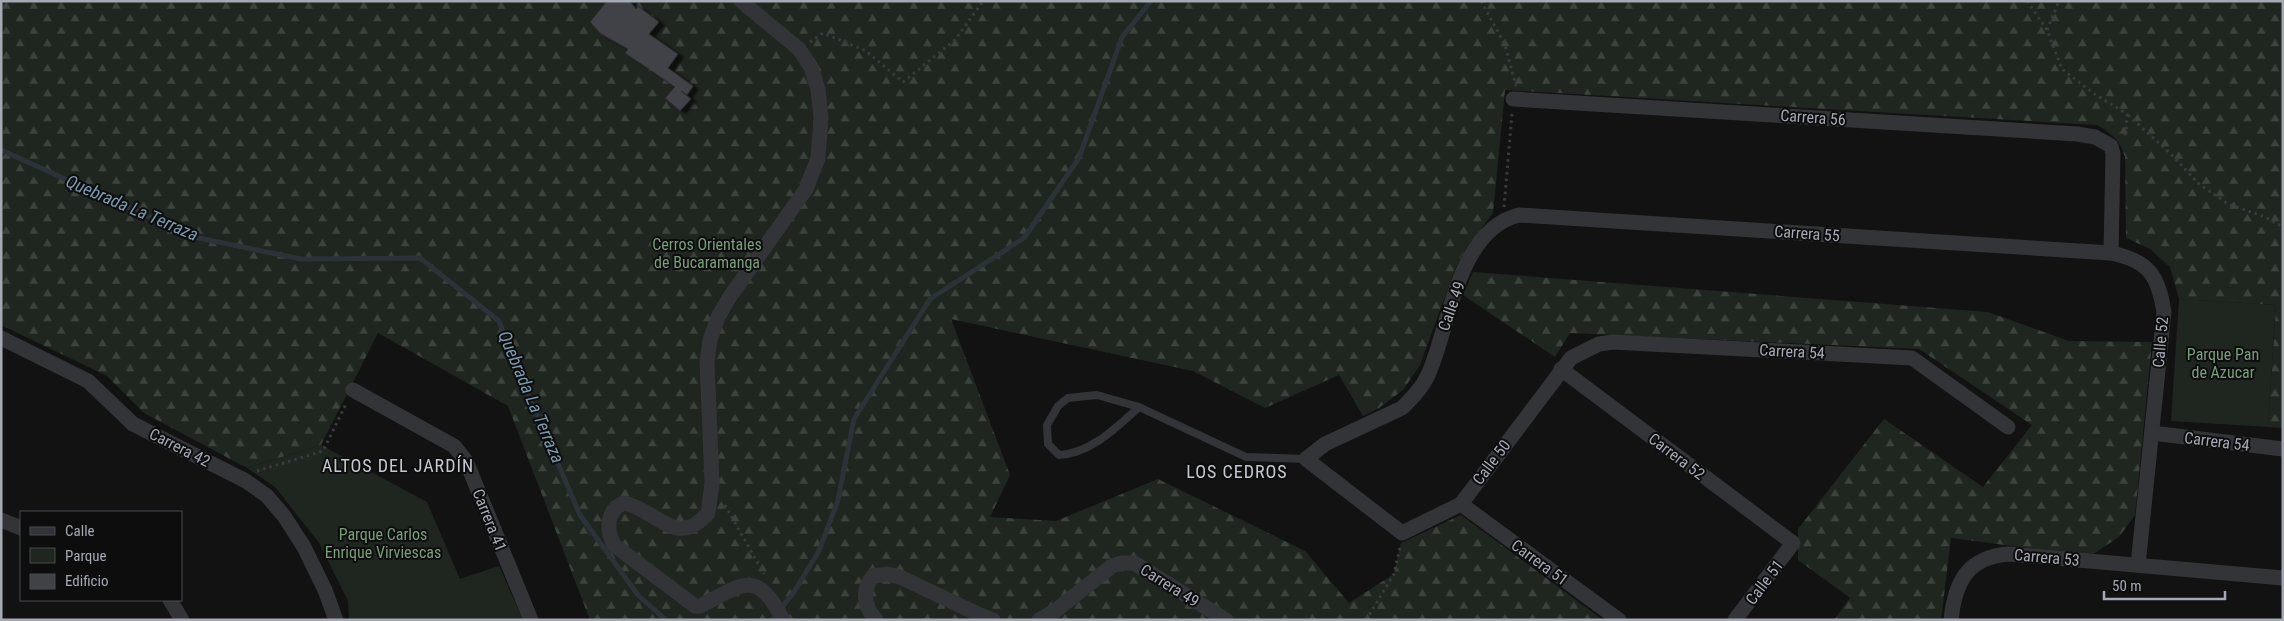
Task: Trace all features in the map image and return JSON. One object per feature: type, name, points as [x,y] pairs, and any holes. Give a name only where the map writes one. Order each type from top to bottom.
[{"type":"street","points":[[741,1],[799,49],[810,67],[818,89],[821,118],[818,158],[806,189],[730,298],[718,317],[710,340],[706,362],[712,483],[708,513],[693,526],[682,528],[666,525],[632,504],[624,503],[618,505],[613,511],[608,524],[608,534],[614,545],[695,606],[700,606],[742,585],[751,584],[766,592],[774,602],[783,620]]},
{"type":"street","name":"Carrera 56","points":[[1513,99],[2077,134],[2095,137],[2111,146]]},
{"type":"street","points":[[2111,146],[2113,154],[2111,253]]},
{"type":"street","name":"Carrera 55","points":[[1503,220],[1519,215],[2111,253]]},
{"type":"street","name":"Calle 49","points":[[1306,458],[1325,444],[1402,408],[1421,387],[1428,375],[1461,277],[1470,257],[1482,238],[1503,220]]},
{"type":"street","name":"Calle 52","points":[[2111,253],[2126,256],[2142,265],[2156,278],[2161,290],[2164,312],[2138,565]]},
{"type":"street","name":"Carrera 42","points":[[1,338],[88,381],[133,424],[238,477],[266,496],[284,516],[304,547],[325,590],[336,620]]},
{"type":"street","name":"Carrera 54","points":[[1561,369],[1571,358],[1585,350],[1613,342],[1912,358],[2008,427]]},
{"type":"street","name":"Calle 50","points":[[1402,533],[1461,504],[1561,369]]},
{"type":"street","name":"Carrera 52","points":[[1561,369],[1793,543]]},
{"type":"street","name":"Carrera 41","points":[[353,390],[454,446],[466,461],[531,620]]},
{"type":"street","name":"Carrera 54","points":[[2152,433],[2283,449]]},
{"type":"street","points":[[1306,458],[1402,533]]},
{"type":"street","name":"Carrera 51","points":[[1461,504],[1619,620]]},
{"type":"street","points":[[1,520],[20,528]]},
{"type":"street","name":"Calle 51","points":[[1735,620],[1793,543]]},
{"type":"street","name":"Carrera 53","points":[[1951,620],[1953,598],[1966,573],[1977,562],[1992,555],[2009,554],[2283,578]]},
{"type":"street","name":"Carrera 49","points":[[1039,620],[1055,611],[1112,566],[1134,562],[1226,620]]},
{"type":"street","points":[[876,620],[866,603],[866,587],[873,576],[888,574],[900,577],[993,620]]},
{"type":"street","points":[[171,601],[181,618]]},
{"type":"lane","points":[[1139,407],[1099,440],[1070,454],[1059,455],[1048,444],[1047,425],[1058,406],[1068,398],[1097,395],[1139,407],[1246,457],[1306,458]]},
{"type":"path","points":[[799,49],[823,33],[866,51],[903,82],[955,40],[983,1]]},
{"type":"path","points":[[1481,1],[1505,45],[1517,88],[1513,99],[1503,220]]},
{"type":"path","points":[[2027,1],[2047,30],[2062,69],[2093,93],[2127,114],[2171,154],[2199,184],[2228,204],[2265,217],[2283,227]]},
{"type":"path","points":[[2047,30],[2059,1]]},
{"type":"path","points":[[2111,146],[2126,133],[2127,114]]},
{"type":"path","points":[[238,477],[323,451],[353,390]]},
{"type":"path","points":[[712,483],[768,580]]},
{"type":"path","points":[[1366,620],[1394,574],[1402,533]]},
{"type":"green space","name":"Cerros Orientales de Bucaramanga","points":[[1,1],[2283,1],[2283,428],[2268,427],[2276,305],[2179,299],[2170,267],[2150,249],[2126,238],[2125,157],[2121,146],[2115,138],[2097,125],[1505,90],[1493,213],[1466,248],[1455,269],[1420,365],[1403,390],[1379,408],[1363,416],[1339,375],[1265,408],[1193,371],[951,319],[1010,475],[990,517],[1056,521],[1158,479],[1305,551],[1349,603],[1394,574],[1401,543],[1461,515],[1603,620],[590,620],[508,406],[378,333],[321,445],[247,468],[144,413],[107,376],[1,325]]},
{"type":"green space","points":[[1473,272],[1988,312],[2069,341],[2152,342],[2135,515],[2119,537],[2090,556],[1951,538],[1941,620],[1834,620],[1850,598],[1798,560],[1798,529],[1884,419],[1983,487],[2032,425],[1919,349],[1570,333],[1555,357],[1463,295]]},
{"type":"green space","name":"Parque Pan de Azucar","points":[[2179,299],[2276,305],[2268,427],[2171,421]]},
{"type":"green space","name":"Parque Carlos Enrique Virviescas","points":[[321,445],[427,502],[460,579],[499,566],[523,620],[349,620],[348,601],[319,543],[275,487],[247,468]]},
{"type":"building","points":[[607,1],[630,1],[636,9],[638,6],[659,22],[649,34],[678,54],[668,68],[693,86],[687,95],[681,91],[691,99],[680,111],[665,98],[675,87],[625,53],[628,49],[601,34],[590,22]]},
{"type":"waterway","points":[[772,620],[794,592],[819,551],[838,500],[854,419],[930,299],[1024,238],[1079,158],[1122,37],[1151,1]]},
{"type":"waterway","name":"Quebrada La Terraza","points":[[1,150],[194,237],[301,259],[420,258],[499,321],[580,515],[638,595],[666,620]]},
{"type":"district","name":"ALTOS DEL JARDÍN","points":[[398,466]]},
{"type":"district","name":"LOS CEDROS","points":[[1237,472]]}]
